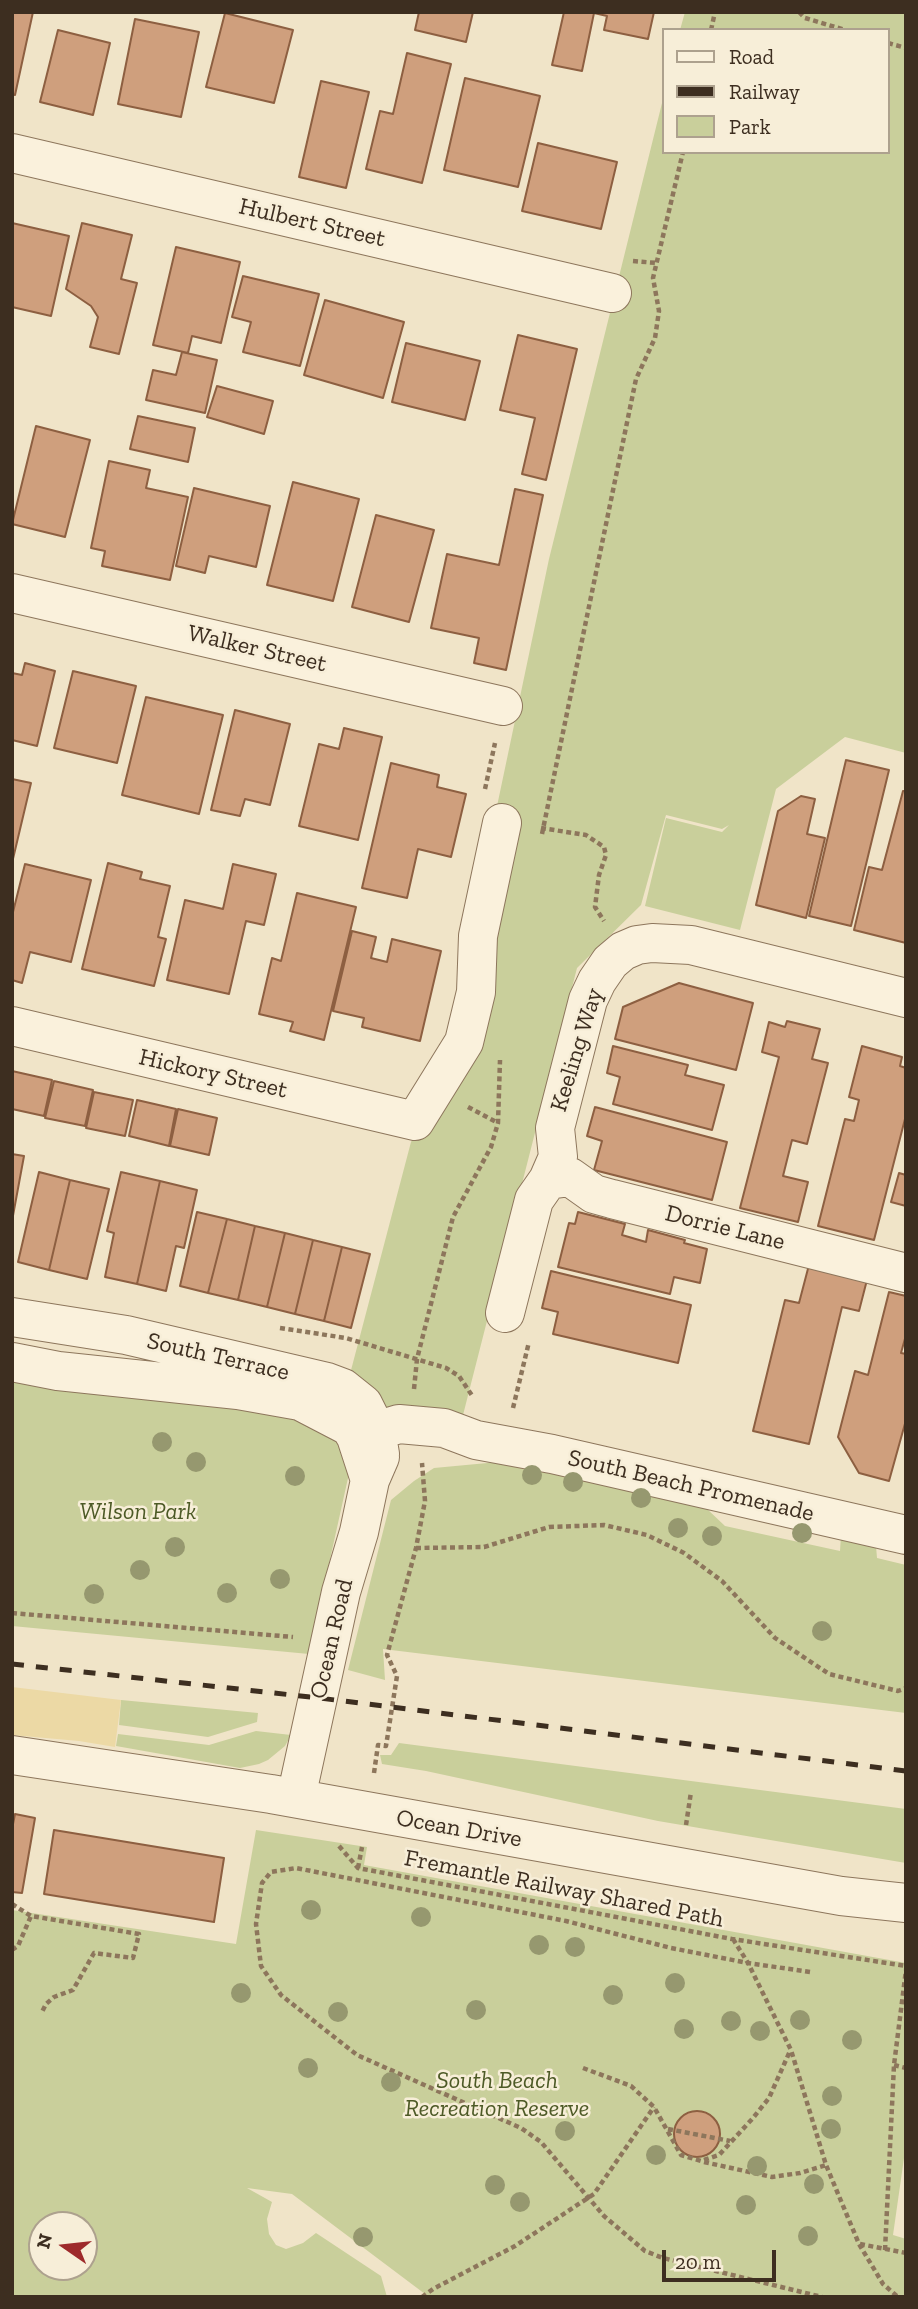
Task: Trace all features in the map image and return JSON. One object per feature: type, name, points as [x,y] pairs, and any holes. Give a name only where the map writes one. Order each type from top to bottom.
[{"type":"street","name":"Hulbert Street","points":[[12,153],[612,293]]},
{"type":"street","name":"Walker Street","points":[[12,593],[502,706]]},
{"type":"street","name":"Hickory Street","points":[[12,1026],[415,1121],[464,1042],[476,992],[478,936],[502,823]]},
{"type":"street","points":[[623,951],[652,943],[691,945],[906,998]]},
{"type":"street","name":"Keeling Way","points":[[505,1313],[534,1200],[548,1180],[558,1157],[555,1141],[558,1113],[588,1000],[610,962],[623,951]]},
{"type":"street","name":"Dorrie Lane","points":[[548,1180],[570,1177],[582,1187],[611,1199],[906,1273]]},
{"type":"street","name":"South Terrace","points":[[12,1317],[126,1335],[343,1388],[363,1404],[369,1453]]},
{"type":"street","name":"South Terrace","points":[[12,1362],[58,1371],[275,1395],[300,1401],[350,1427],[369,1453]]},
{"type":"street","name":"South Beach Promenade","points":[[369,1453],[399,1424],[444,1429],[476,1440],[906,1535]]},
{"type":"street","name":"Ocean Road","points":[[296,1798],[341,1592],[359,1532],[369,1453]]},
{"type":"street","name":"Ocean Drive","points":[[12,1755],[176,1778],[841,1896],[906,1903]]},
{"type":"path","points":[[799,12],[805,18],[838,28]]},
{"type":"path","points":[[544,829],[586,835],[604,847],[606,855],[599,875],[595,908],[623,951]]},
{"type":"path","points":[[416,1548],[484,1547],[549,1527],[604,1525],[647,1535],[684,1553],[722,1580],[775,1638],[829,1674],[898,1691],[906,1688]]},
{"type":"path","points":[[12,1613],[332,1640]]},
{"type":"path","points":[[686,1825],[691,1792]]},
{"type":"path","name":"Fremantle Railway Shared Path","points":[[335,1841],[358,1868],[733,1939],[748,1963],[791,2050],[826,2165],[859,2244],[883,2284],[898,2297]]},
{"type":"path","points":[[810,1972],[671,1948],[566,1921],[296,1868],[271,1872],[262,1883],[256,1924],[261,1966],[281,1995],[357,2055],[521,2128],[541,2143],[588,2198],[625,2236],[645,2251],[663,2258],[822,2297]]},
{"type":"path","points":[[12,1904],[31,1916],[139,1934],[133,1958],[94,1953],[73,1990],[54,1997],[42,2012]]},
{"type":"path","points":[[12,1950],[18,1946],[31,1916]]},
{"type":"path","points":[[733,1939],[906,1968],[894,2065],[885,2250]]},
{"type":"path","points":[[701,2161],[719,2155],[769,2098],[791,2050]]},
{"type":"path","points":[[894,2065],[906,2068]]},
{"type":"path","points":[[583,2068],[631,2086],[653,2107],[681,2155],[772,2177],[800,2173],[826,2165]]},
{"type":"path","points":[[422,2297],[515,2246],[594,2194],[653,2107]]},
{"type":"path","points":[[668,2129],[731,2141]]},
{"type":"path","points":[[859,2244],[906,2253]]},
{"type":"green space","points":[[685,12],[906,12],[906,753],[845,737],[776,789],[740,930],[645,906],[666,818],[722,832],[729,825],[722,829],[666,815],[641,905],[577,968],[463,1415],[409,1417],[381,1406],[350,1374],[411,1142],[486,1011],[484,868],[549,559],[662,103],[662,154],[890,154],[890,28],[681,28]]},
{"type":"green space","name":"Wilson Park","points":[[12,1368],[294,1410],[324,1425],[339,1444],[350,1469],[309,1654],[12,1626]]},
{"type":"green space","points":[[498,1462],[706,1508],[725,1526],[840,1551],[841,1536],[876,1546],[877,1558],[906,1565],[906,1713],[383,1649],[385,1680],[348,1670],[391,1500],[434,1468]]},
{"type":"green space","points":[[121,1700],[258,1713],[257,1722],[208,1737],[119,1725]]},
{"type":"green space","points":[[256,1731],[291,1735],[285,1746],[268,1760],[240,1768],[116,1746],[118,1734],[209,1745]]},
{"type":"green space","points":[[399,1743],[906,1809],[906,1863],[658,1821],[382,1764],[380,1755],[391,1755]]},
{"type":"green space","name":"South Beach Recreation Reserve","points":[[256,1830],[367,1847],[364,1865],[906,1963],[906,2144],[893,2235],[906,2239],[906,2297],[423,2297],[425,2294],[292,2194],[247,2188],[272,2202],[267,2219],[269,2234],[276,2245],[286,2249],[303,2243],[316,2233],[381,2276],[387,2297],[12,2297],[12,1910],[236,1944]]},
{"type":"sand","points":[[12,1687],[121,1700],[115,1747],[12,1735]]},
{"type":"building","points":[[12,12],[33,12],[15,95],[12,94]]},
{"type":"building","points":[[419,12],[473,12],[466,42],[415,30]]},
{"type":"building","points":[[564,12],[654,12],[648,39],[604,30],[607,16],[594,13],[582,71],[552,65]]},
{"type":"building","points":[[225,13],[293,30],[274,103],[206,87]]},
{"type":"building","points":[[135,19],[199,32],[181,117],[118,104]]},
{"type":"building","points":[[58,30],[110,43],[93,115],[40,102]]},
{"type":"building","points":[[407,53],[451,64],[422,183],[366,169],[380,111],[393,114]]},
{"type":"building","points":[[465,78],[540,96],[518,187],[444,170]]},
{"type":"building","points":[[321,81],[369,92],[346,188],[299,177]]},
{"type":"building","points":[[538,143],[617,162],[601,229],[522,211]]},
{"type":"building","points":[[12,223],[69,236],[51,316],[12,307]]},
{"type":"building","points":[[82,223],[132,235],[121,279],[137,283],[119,354],[90,347],[98,317],[91,306],[66,289]]},
{"type":"building","points":[[176,247],[240,262],[221,343],[192,336],[188,353],[153,345]]},
{"type":"building","points":[[243,276],[319,294],[300,366],[243,352],[251,322],[232,317]]},
{"type":"building","points":[[325,300],[404,322],[383,398],[304,375]]},
{"type":"building","points":[[518,335],[577,349],[546,480],[522,474],[535,418],[500,410]]},
{"type":"building","points":[[406,343],[480,361],[465,420],[392,402]]},
{"type":"building","points":[[182,352],[217,360],[205,413],[146,400],[153,370],[176,375]]},
{"type":"building","points":[[217,386],[273,401],[264,434],[207,417]]},
{"type":"building","points":[[138,416],[195,428],[188,462],[130,449]]},
{"type":"building","points":[[36,426],[90,440],[65,537],[12,524]]},
{"type":"building","points":[[109,461],[150,470],[146,488],[188,497],[170,580],[102,566],[105,551],[91,548]]},
{"type":"building","points":[[293,482],[359,499],[333,601],[267,585]]},
{"type":"building","points":[[194,488],[270,506],[256,567],[209,556],[205,573],[176,566]]},
{"type":"building","points":[[515,489],[543,495],[506,670],[474,663],[479,638],[431,628],[447,554],[499,565]]},
{"type":"building","points":[[376,515],[434,530],[409,622],[352,607]]},
{"type":"building","points":[[25,663],[55,671],[37,746],[12,740],[12,673],[22,675]]},
{"type":"building","points":[[73,671],[136,686],[117,763],[54,748]]},
{"type":"building","points":[[146,697],[223,715],[199,814],[122,795]]},
{"type":"building","points":[[235,710],[290,724],[270,805],[245,799],[240,816],[211,810]]},
{"type":"building","points":[[344,728],[382,737],[358,840],[299,826],[319,744],[339,749]]},
{"type":"building","points":[[846,760],[889,770],[851,926],[809,916]]},
{"type":"building","points":[[391,763],[439,775],[437,787],[466,794],[451,857],[418,849],[407,898],[362,888]]},
{"type":"building","points":[[12,779],[31,783],[12,863]]},
{"type":"building","points":[[903,791],[906,791],[906,943],[854,930],[869,867],[882,870]]},
{"type":"building","points":[[801,796],[815,799],[807,834],[825,838],[806,918],[756,905],[778,811]]},
{"type":"building","points":[[108,863],[142,872],[140,879],[170,886],[158,937],[166,939],[154,986],[82,969]]},
{"type":"building","points":[[25,864],[91,880],[71,962],[30,952],[22,983],[12,980],[12,916]]},
{"type":"building","points":[[233,864],[276,874],[264,925],[246,921],[229,994],[167,980],[185,900],[223,909]]},
{"type":"building","points":[[297,893],[356,907],[324,1040],[290,1031],[293,1022],[259,1014],[272,958],[281,961]]},
{"type":"building","points":[[352,931],[376,937],[371,958],[387,962],[392,939],[441,951],[420,1041],[362,1027],[364,1018],[333,1011]]},
{"type":"building","points":[[679,983],[753,1003],[736,1070],[615,1039],[623,1007]]},
{"type":"building","points":[[787,1021],[820,1029],[812,1059],[828,1063],[807,1144],[792,1140],[783,1176],[808,1182],[798,1222],[740,1208],[779,1057],[762,1052],[769,1022],[785,1027]]},
{"type":"building","points":[[613,1046],[688,1065],[685,1075],[724,1085],[712,1130],[613,1104],[620,1077],[607,1073]]},
{"type":"building","points":[[862,1046],[902,1057],[900,1066],[906,1068],[906,1115],[874,1240],[818,1226],[845,1119],[854,1121],[859,1100],[849,1097]]},
{"type":"building","points":[[12,1071],[52,1080],[44,1116],[12,1109]]},
{"type":"building","points":[[54,1081],[93,1090],[85,1126],[45,1118]]},
{"type":"building","points":[[94,1092],[133,1100],[125,1136],[86,1128]]},
{"type":"building","points":[[137,1100],[176,1109],[169,1146],[129,1136]]},
{"type":"building","points":[[595,1107],[727,1142],[712,1200],[594,1170],[602,1141],[587,1136]]},
{"type":"building","points":[[178,1109],[217,1118],[209,1155],[170,1146]]},
{"type":"building","points":[[12,1154],[24,1156],[12,1221]]},
{"type":"building","points":[[39,1172],[70,1180],[49,1270],[18,1262]]},
{"type":"building","points":[[121,1172],[160,1181],[137,1284],[105,1277],[114,1233],[107,1231]]},
{"type":"building","points":[[899,1173],[906,1175],[906,1206],[891,1202]]},
{"type":"building","points":[[70,1180],[109,1189],[87,1279],[49,1270]]},
{"type":"building","points":[[160,1181],[197,1190],[184,1248],[176,1246],[166,1291],[137,1284]]},
{"type":"building","points":[[197,1212],[227,1219],[208,1293],[180,1286]]},
{"type":"building","points":[[578,1212],[625,1224],[622,1235],[646,1242],[648,1230],[707,1249],[700,1283],[674,1277],[670,1294],[558,1267],[569,1223],[575,1224]]},
{"type":"building","points":[[227,1219],[255,1226],[238,1300],[208,1293]]},
{"type":"building","points":[[255,1226],[285,1233],[267,1307],[238,1300]]},
{"type":"building","points":[[285,1233],[313,1240],[295,1314],[267,1307]]},
{"type":"building","points":[[313,1240],[342,1247],[324,1321],[295,1314]]},
{"type":"building","points":[[342,1247],[370,1254],[351,1328],[324,1321]]},
{"type":"building","points":[[810,1261],[868,1276],[859,1311],[842,1307],[809,1444],[753,1431],[785,1300],[799,1303]]},
{"type":"building","points":[[551,1271],[691,1305],[678,1363],[553,1334],[558,1312],[542,1308]]},
{"type":"building","points":[[889,1292],[906,1296],[906,1335],[901,1353],[906,1354],[906,1420],[889,1481],[859,1473],[838,1437],[855,1371],[868,1375]]},
{"type":"building","points":[[15,1814],[35,1818],[22,1893],[12,1892],[12,1829]]},
{"type":"building","points":[[54,1830],[224,1858],[214,1922],[44,1894]]},
{"type":"building","points":[[697,2111],[713,2118],[720,2134],[713,2150],[697,2157],[681,2150],[674,2134],[681,2118]]},
{"type":"railway","points":[[12,1664],[319,1698],[906,1771]]}]
